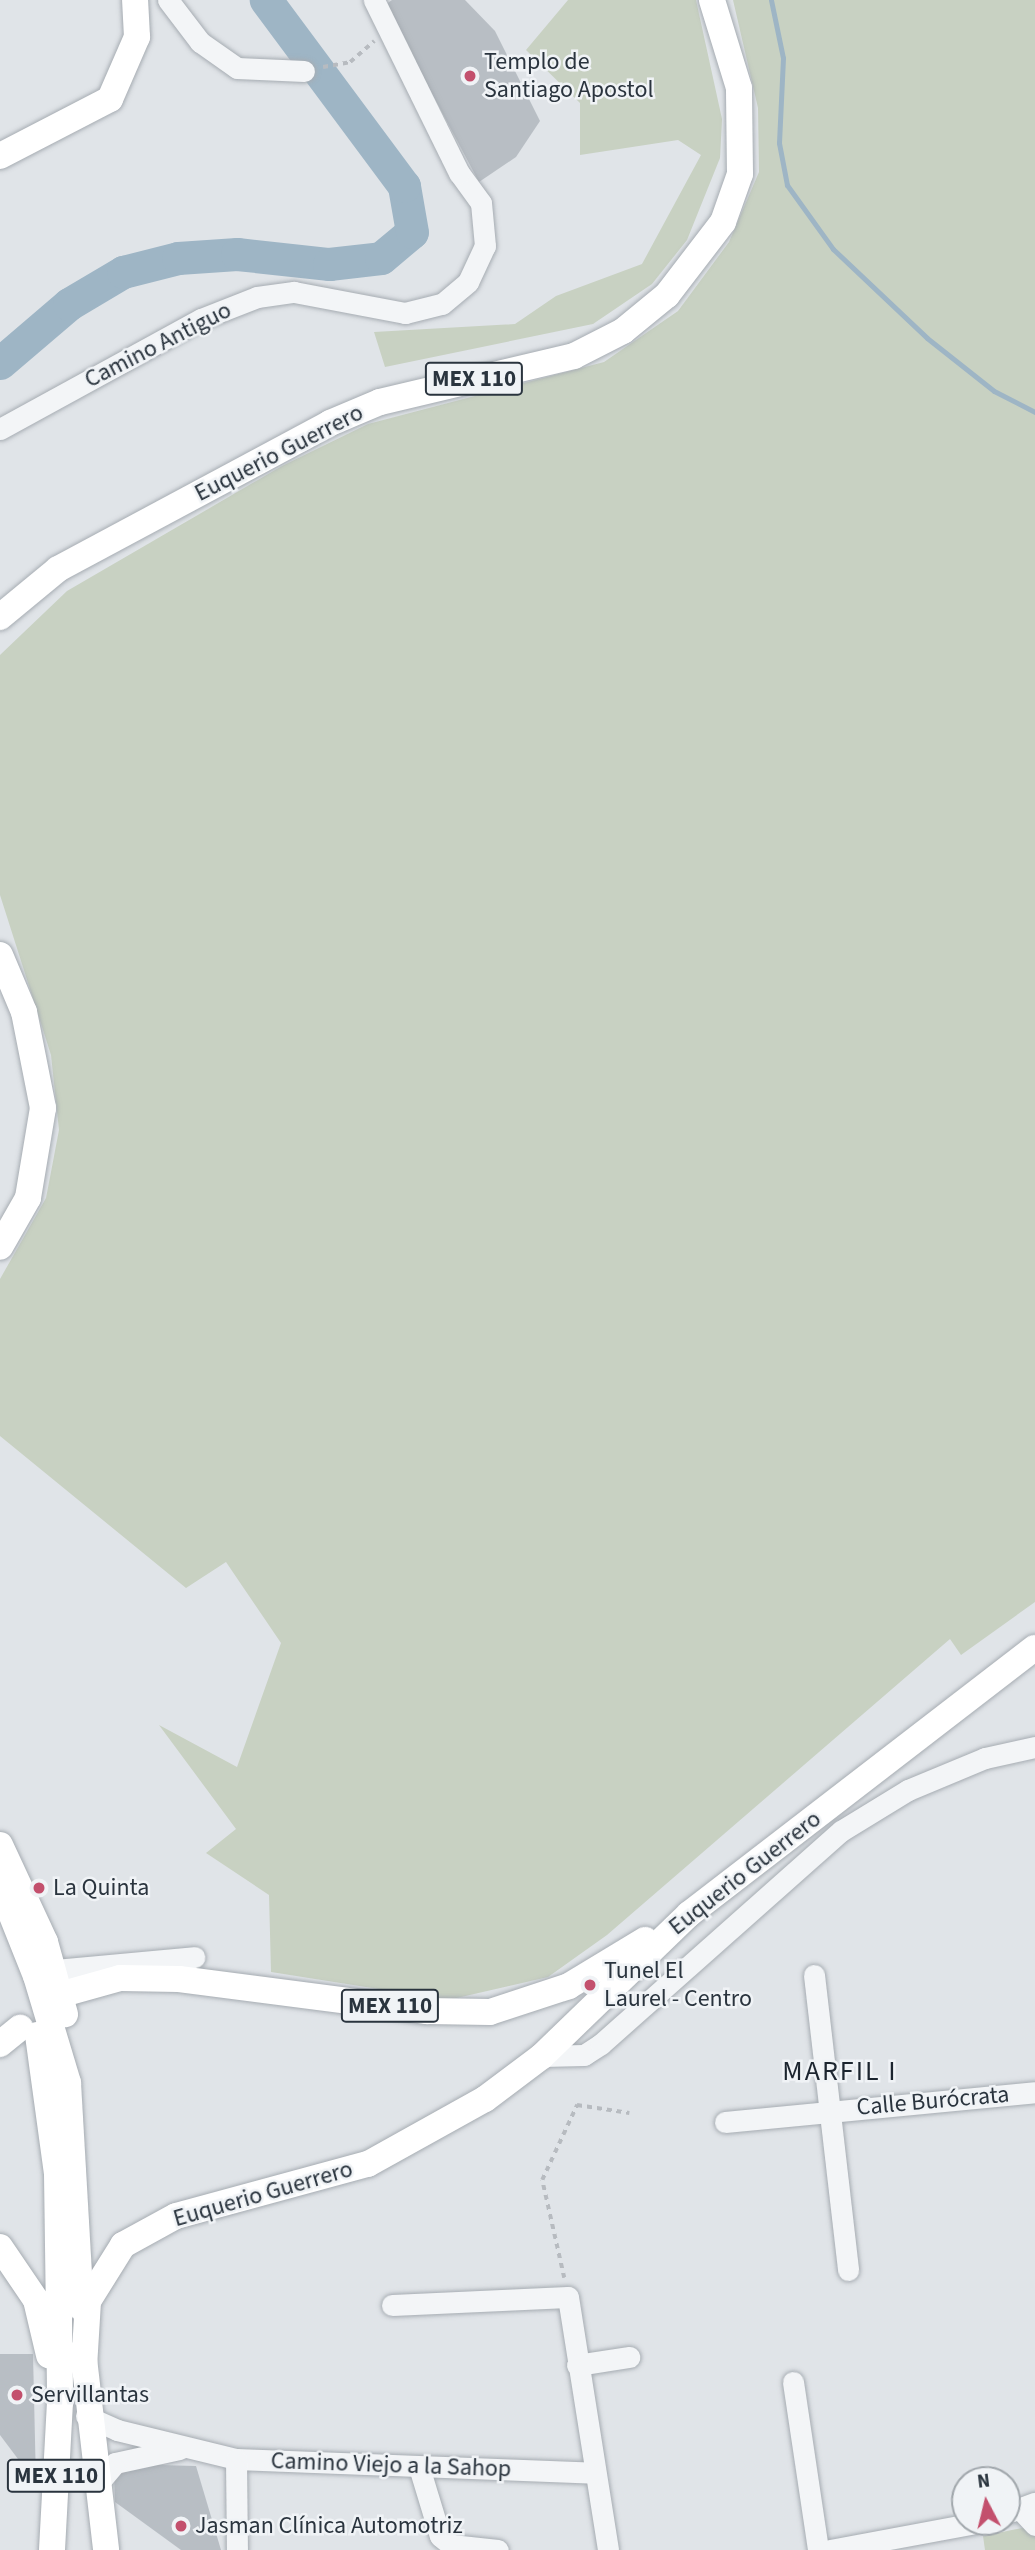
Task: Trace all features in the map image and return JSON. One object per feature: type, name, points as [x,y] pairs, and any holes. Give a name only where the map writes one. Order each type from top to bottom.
[{"type":"main road","points":[[0,156],[110,99],[137,37],[135,0]]},
{"type":"main road","name":"Euquerio Guerrero","points":[[0,617],[58,569],[330,423],[391,399],[574,355],[623,331],[667,295],[723,222],[740,174],[739,88],[712,0]]},
{"type":"main road","points":[[0,955],[24,1012],[43,1108],[28,1198],[0,1247]]},
{"type":"main road","name":"Euquerio Guerrero","points":[[84,2367],[96,2282],[123,2245],[144,2230],[368,2164],[485,2099],[542,2056],[689,1914],[1035,1647]]},
{"type":"main road","points":[[0,1845],[55,1970],[68,2082]]},
{"type":"main road","name":"MEX 110","points":[[0,1886],[36,1976],[68,2082],[86,2416],[106,2550]]},
{"type":"main road","name":"MEX 110","points":[[70,1992],[120,1978],[178,1979],[427,2011],[490,2012],[569,1986],[689,1914]]},
{"type":"main road","name":"MEX 110","points":[[0,1929],[42,2046],[52,2115],[60,2402],[52,2550]]},
{"type":"main road","points":[[0,2044],[20,2028]]},
{"type":"main road","points":[[0,2247],[36,2300],[60,2402]]},
{"type":"street","points":[[168,0],[200,42],[237,68],[304,71]]},
{"type":"street","name":"Camino Antiguo","points":[[0,429],[201,319],[257,297],[294,292],[365,310],[405,313],[442,304],[468,282],[485,246],[481,203],[386,31],[374,0]]},
{"type":"street","points":[[542,2056],[584,2055],[601,2044],[841,1831],[908,1790],[985,1758],[1035,1747]]},
{"type":"street","points":[[55,1970],[194,1957]]},
{"type":"street","points":[[814,1975],[832,2111],[848,2270]]},
{"type":"street","name":"Calle Burócrata","points":[[725,2122],[1035,2092]]},
{"type":"street","points":[[392,2305],[568,2297],[608,2550]]},
{"type":"street","points":[[577,2365],[629,2357]]},
{"type":"street","points":[[793,2382],[818,2550]]},
{"type":"street","name":"Camino Viejo a la Sahop","points":[[86,2416],[236,2459],[595,2473]]},
{"type":"street","name":"Camino Viejo a la Sahop","points":[[96,2486],[115,2463],[189,2447]]},
{"type":"street","points":[[236,2459],[237,2550]]},
{"type":"street","points":[[419,2467],[440,2536],[451,2545],[498,2550]]},
{"type":"street","points":[[1021,2508],[1035,2525]]},
{"type":"street","points":[[830,2550],[951,2528]]},
{"type":"path","points":[[330,66],[350,62],[386,31]]},
{"type":"path","points":[[568,2297],[542,2180],[577,2105],[629,2113]]},
{"type":"green space","points":[[568,0],[696,0],[722,119],[720,158],[687,240],[652,284],[593,324],[385,367],[374,332],[515,324],[556,296],[642,264],[701,155],[678,140],[580,155],[580,103],[526,50]]},
{"type":"green space","points":[[733,0],[1035,0],[1035,1602],[961,1655],[950,1639],[607,1935],[548,1977],[448,2000],[271,1972],[269,1895],[206,1853],[236,1829],[159,1725],[237,1767],[281,1643],[226,1562],[186,1588],[0,1436],[0,1279],[46,1198],[59,1130],[51,1055],[0,895],[0,655],[67,591],[282,466],[368,424],[604,362],[678,311],[729,242],[759,172],[758,108]]},
{"type":"green space","points":[[1027,2527],[1035,2531],[1035,2550],[985,2550],[983,2536],[1021,2536],[1021,2528]]},
{"type":"building","name":"Templo de Santiago Apostol","points":[[392,0],[465,0],[495,31],[540,121],[516,157],[479,182],[385,5]]},
{"type":"building","name":"Servillantas","points":[[0,2354],[33,2354],[36,2483],[0,2435]]},
{"type":"building","name":"Jasman Clínica Automotriz","points":[[122,2464],[196,2466],[221,2550],[181,2550],[115,2502],[114,2473]]},
{"type":"waterway","points":[[0,363],[69,304],[123,272],[178,258],[237,254],[329,264],[381,258],[412,232],[404,186],[266,0]]},
{"type":"waterway","points":[[771,0],[783,58],[779,143],[787,185],[833,249],[927,338],[994,391],[1035,412]]},
{"type":"place","name":"Templo de Santiago Apostol","points":[[470,76]]},
{"type":"place","name":"La Quinta","points":[[39,1888]]},
{"type":"place","name":"Tunel El Laurel - Centro","points":[[590,1985]]},
{"type":"place","name":"Servillantas","points":[[17,2395]]},
{"type":"place","name":"Jasman Clínica Automotriz","points":[[181,2526]]},
{"type":"district","name":"MARFIL I","points":[[840,2071]]}]
